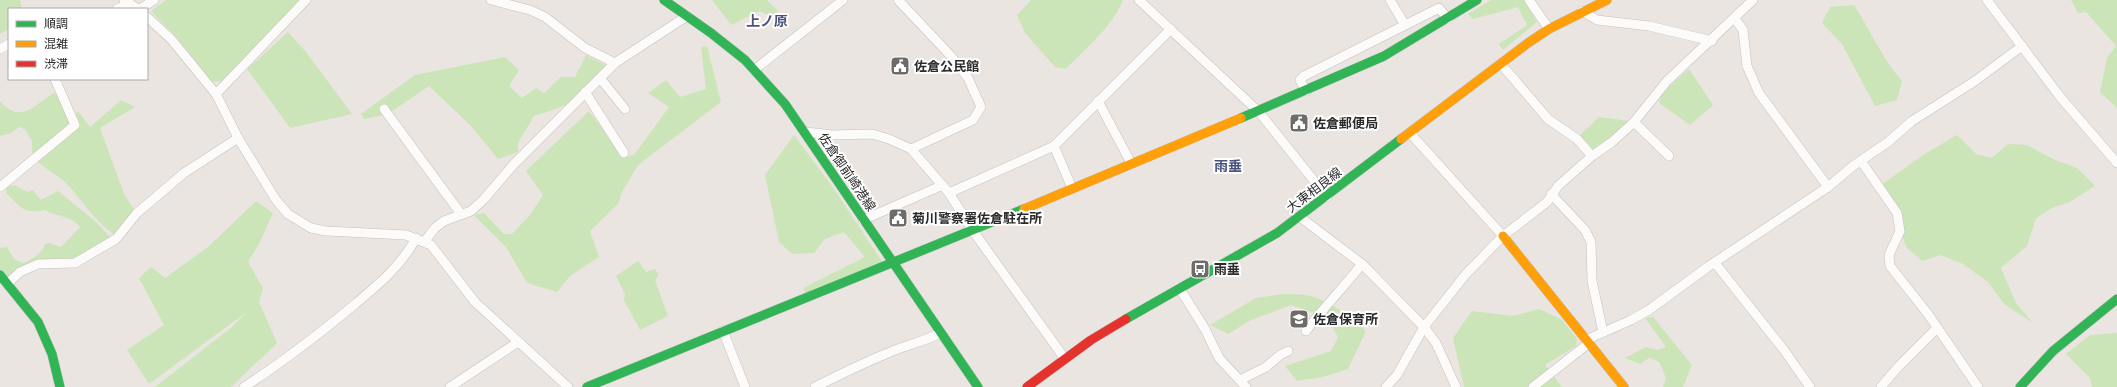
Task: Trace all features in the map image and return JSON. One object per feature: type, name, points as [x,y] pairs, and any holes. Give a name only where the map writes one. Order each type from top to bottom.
[{"type":"street","points":[[141,8],[154,0]]},
{"type":"street","points":[[216,94],[306,0]]},
{"type":"street","points":[[491,0],[530,10],[546,17],[585,48],[615,63]]},
{"type":"street","name":"佐倉御前崎港線","points":[[664,0],[718,38],[754,70],[781,100],[805,132],[863,220],[978,387]]},
{"type":"street","points":[[754,70],[844,0]]},
{"type":"street","points":[[898,0],[956,61],[968,78],[981,107],[973,120],[911,149]]},
{"type":"street","points":[[1139,0],[1259,112],[1327,197]]},
{"type":"street","points":[[1390,0],[1405,25]]},
{"type":"street","points":[[587,387],[893,264],[1132,163],[1259,112],[1384,56],[1478,0]]},
{"type":"street","points":[[1529,0],[1549,29]]},
{"type":"street","name":"大東相良線","points":[[1027,387],[1065,359],[1122,321],[1277,233],[1327,197],[1500,64],[1549,29],[1607,0]]},
{"type":"street","points":[[1386,387],[1397,375],[1424,327],[1466,274],[1503,236],[1547,202],[1551,194],[1558,186],[1634,122],[1667,81],[1712,41],[1753,0]]},
{"type":"street","points":[[1987,0],[2061,98],[2117,163]]},
{"type":"street","points":[[126,2],[137,8]]},
{"type":"street","points":[[1306,91],[1300,80],[1304,76],[1439,8],[1448,19]]},
{"type":"street","points":[[1582,12],[1597,20],[1649,26],[1712,41]]},
{"type":"street","points":[[244,387],[331,324],[379,284],[420,240],[435,228],[444,222],[471,210],[484,199],[514,164],[615,63],[687,16]]},
{"type":"street","points":[[148,18],[171,39],[216,94],[238,138],[276,200],[288,214],[311,228],[326,231],[406,235],[431,246],[475,302],[568,387]]},
{"type":"street","points":[[1735,19],[1743,30],[1747,66],[1759,92],[1828,187]]},
{"type":"street","points":[[863,220],[1054,146],[1171,29]]},
{"type":"street","points":[[1533,387],[1588,342],[1603,332],[1649,310],[1710,266],[1828,187],[1888,142],[1912,121],[1975,81],[2022,46]]},
{"type":"street","points":[[1500,64],[1548,119],[1577,139],[1592,156]]},
{"type":"street","points":[[600,78],[624,109]]},
{"type":"street","points":[[0,187],[74,125],[55,80]]},
{"type":"street","points":[[585,92],[624,153]]},
{"type":"street","points":[[1098,101],[1132,163]]},
{"type":"street","points":[[384,109],[461,214]]},
{"type":"street","points":[[1634,122],[1669,156]]},
{"type":"street","points":[[805,132],[833,135],[872,134],[889,139],[911,149],[946,189],[973,231],[1065,359]]},
{"type":"street","points":[[1410,133],[1503,236],[1624,387]]},
{"type":"street","points":[[7,284],[20,272],[38,264],[55,262],[75,263],[116,239],[137,214],[184,173],[238,138]]},
{"type":"street","points":[[1054,146],[1072,188]]},
{"type":"street","points":[[1861,161],[1897,212],[1900,222],[1898,238],[1889,255],[1890,266],[1938,328],[1978,387]]},
{"type":"street","points":[[1551,194],[1585,230],[1591,242],[1592,281],[1603,332]]},
{"type":"street","points":[[1300,217],[1362,264],[1424,327],[1436,343],[1456,387]]},
{"type":"street","points":[[1306,331],[1322,309],[1340,293],[1362,264]]},
{"type":"street","points":[[1715,264],[1784,350],[1810,387]]},
{"type":"street","points":[[0,275],[38,322],[52,354],[60,387]]},
{"type":"street","points":[[1180,289],[1205,329],[1219,358],[1243,384],[1280,355],[1288,351]]},
{"type":"street","points":[[2020,387],[2053,351],[2117,300]]},
{"type":"street","points":[[1881,387],[1898,367],[1938,328]]},
{"type":"street","points":[[723,332],[745,387]]},
{"type":"street","points":[[814,387],[859,365],[890,352],[930,339],[940,333]]},
{"type":"street","points":[[450,387],[518,342]]},
{"type":"green space","points":[[0,0],[20,0],[22,8],[8,8],[8,30],[0,34]]},
{"type":"green space","points":[[166,0],[303,0],[223,81],[212,82],[177,38],[151,11]]},
{"type":"green space","points":[[712,0],[767,0],[778,11],[772,17],[760,11],[731,25]]},
{"type":"green space","points":[[1031,0],[1123,0],[1118,10],[1105,28],[1066,69],[1055,67],[1025,33],[1017,15]]},
{"type":"green space","points":[[1491,0],[1524,0],[1537,22],[1503,50],[1499,44],[1527,25],[1518,7],[1473,19],[1468,14]]},
{"type":"green space","points":[[2071,0],[2117,0],[2117,108],[2100,92],[2107,58],[2116,46],[2086,12],[2078,13]]},
{"type":"green space","points":[[1854,5],[1882,53],[1902,81],[1897,100],[1875,106],[1842,44],[1822,23],[1830,7]]},
{"type":"green space","points":[[288,32],[306,52],[352,114],[290,128],[247,69]]},
{"type":"green space","points":[[707,46],[721,102],[638,165],[622,192],[618,204],[590,231],[599,257],[570,276],[557,292],[527,283],[506,247],[474,215],[484,213],[504,234],[512,234],[530,215],[543,195],[526,171],[589,111],[625,157],[634,155],[669,107],[648,93],[666,80],[680,97],[706,89],[701,47]]},
{"type":"green space","points":[[586,55],[607,66],[573,103],[534,116],[518,143],[518,152],[498,159],[471,126],[429,86],[388,114],[364,119],[361,114],[415,75],[505,57],[519,70],[509,86],[522,98],[536,88],[544,93],[561,77],[575,77]]},
{"type":"green space","points":[[1689,69],[1713,105],[1690,125],[1659,103],[1662,93]]},
{"type":"green space","points":[[53,93],[58,95],[74,117],[78,111],[90,127],[121,100],[135,107],[100,128],[125,196],[136,212],[115,235],[95,218],[66,183],[38,162],[35,158],[36,155],[32,153],[32,141],[25,129],[19,127],[11,133],[0,136],[0,101],[7,108],[20,112],[33,108]]},
{"type":"green space","points":[[1599,117],[1629,121],[1614,137],[1591,152],[1579,136]]},
{"type":"green space","points":[[794,135],[834,189],[885,266],[808,296],[803,288],[865,257],[844,232],[825,239],[814,253],[792,254],[779,242],[765,175]]},
{"type":"green space","points":[[1957,135],[1976,154],[1992,158],[2008,144],[2027,145],[2053,159],[2077,168],[2095,186],[2068,203],[2054,207],[2036,218],[2027,246],[2001,268],[2016,303],[2033,323],[2004,304],[1988,282],[1963,264],[1941,255],[1922,261],[1907,248],[1881,185],[1923,155]]},
{"type":"green space","points":[[14,185],[27,192],[33,190],[41,200],[58,191],[95,221],[110,237],[107,241],[81,260],[38,264],[6,283],[0,277],[0,248],[7,247],[14,259],[23,263],[37,256],[44,248],[45,244],[49,243],[61,247],[80,227],[77,223],[69,219],[45,210],[31,211],[23,209],[6,193],[7,187]]},
{"type":"green space","points":[[256,201],[273,213],[259,244],[248,262],[263,288],[259,302],[277,343],[231,387],[155,387],[232,327],[248,311],[149,384],[127,350],[164,325],[139,278],[151,267],[165,278],[208,247]]},
{"type":"green space","points":[[638,261],[646,272],[655,269],[659,275],[655,280],[668,316],[640,330],[624,300],[625,294],[616,276]]},
{"type":"green space","points":[[1284,294],[1298,294],[1315,297],[1346,314],[1366,331],[1348,369],[1323,377],[1297,381],[1285,366],[1331,351],[1338,337],[1327,318],[1291,305],[1251,320],[1228,334],[1210,325],[1256,298]]},
{"type":"green space","points":[[1539,309],[1561,319],[1577,339],[1576,346],[1545,365],[1562,387],[1464,387],[1453,338],[1472,311],[1513,316]]},
{"type":"green space","points":[[1653,317],[1692,365],[1683,387],[1663,387],[1666,378],[1659,362],[1649,358],[1640,364],[1625,358],[1646,347],[1657,350],[1666,347],[1645,318]]},
{"type":"green space","points":[[2117,333],[2117,387],[2092,387],[2090,378],[2066,354],[2090,335]]},
{"type":"traffic: fast","points":[[664,0],[711,33],[745,60],[785,104],[978,387]]},
{"type":"traffic: fast","points":[[1241,118],[1384,56],[1477,0]]},
{"type":"traffic: fast","points":[[1126,319],[1277,233],[1401,139]]},
{"type":"traffic: fast","points":[[587,387],[1024,209]]},
{"type":"traffic: fast","points":[[0,275],[38,322],[52,354],[60,387]]},
{"type":"traffic: fast","points":[[2020,387],[2053,351],[2117,299]]},
{"type":"traffic: slow","points":[[1401,139],[1528,43],[1549,29],[1607,0]]},
{"type":"traffic: slow","points":[[1024,209],[1241,118]]},
{"type":"traffic: slow","points":[[1503,236],[1624,387]]},
{"type":"traffic: jam","points":[[1027,387],[1091,340],[1126,319]]},
{"type":"place","name":"佐倉公民館","points":[[900,66]]},
{"type":"place","name":"佐倉郵便局","points":[[1299,123]]},
{"type":"place","name":"菊川警察署佐倉駐在所","points":[[898,218]]},
{"type":"place","name":"雨垂","points":[[1200,269]]},
{"type":"place","name":"佐倉保育所","points":[[1299,319]]},
{"type":"district","name":"上ノ原","points":[[767,21]]},
{"type":"district","name":"雨垂","points":[[1228,166]]}]
